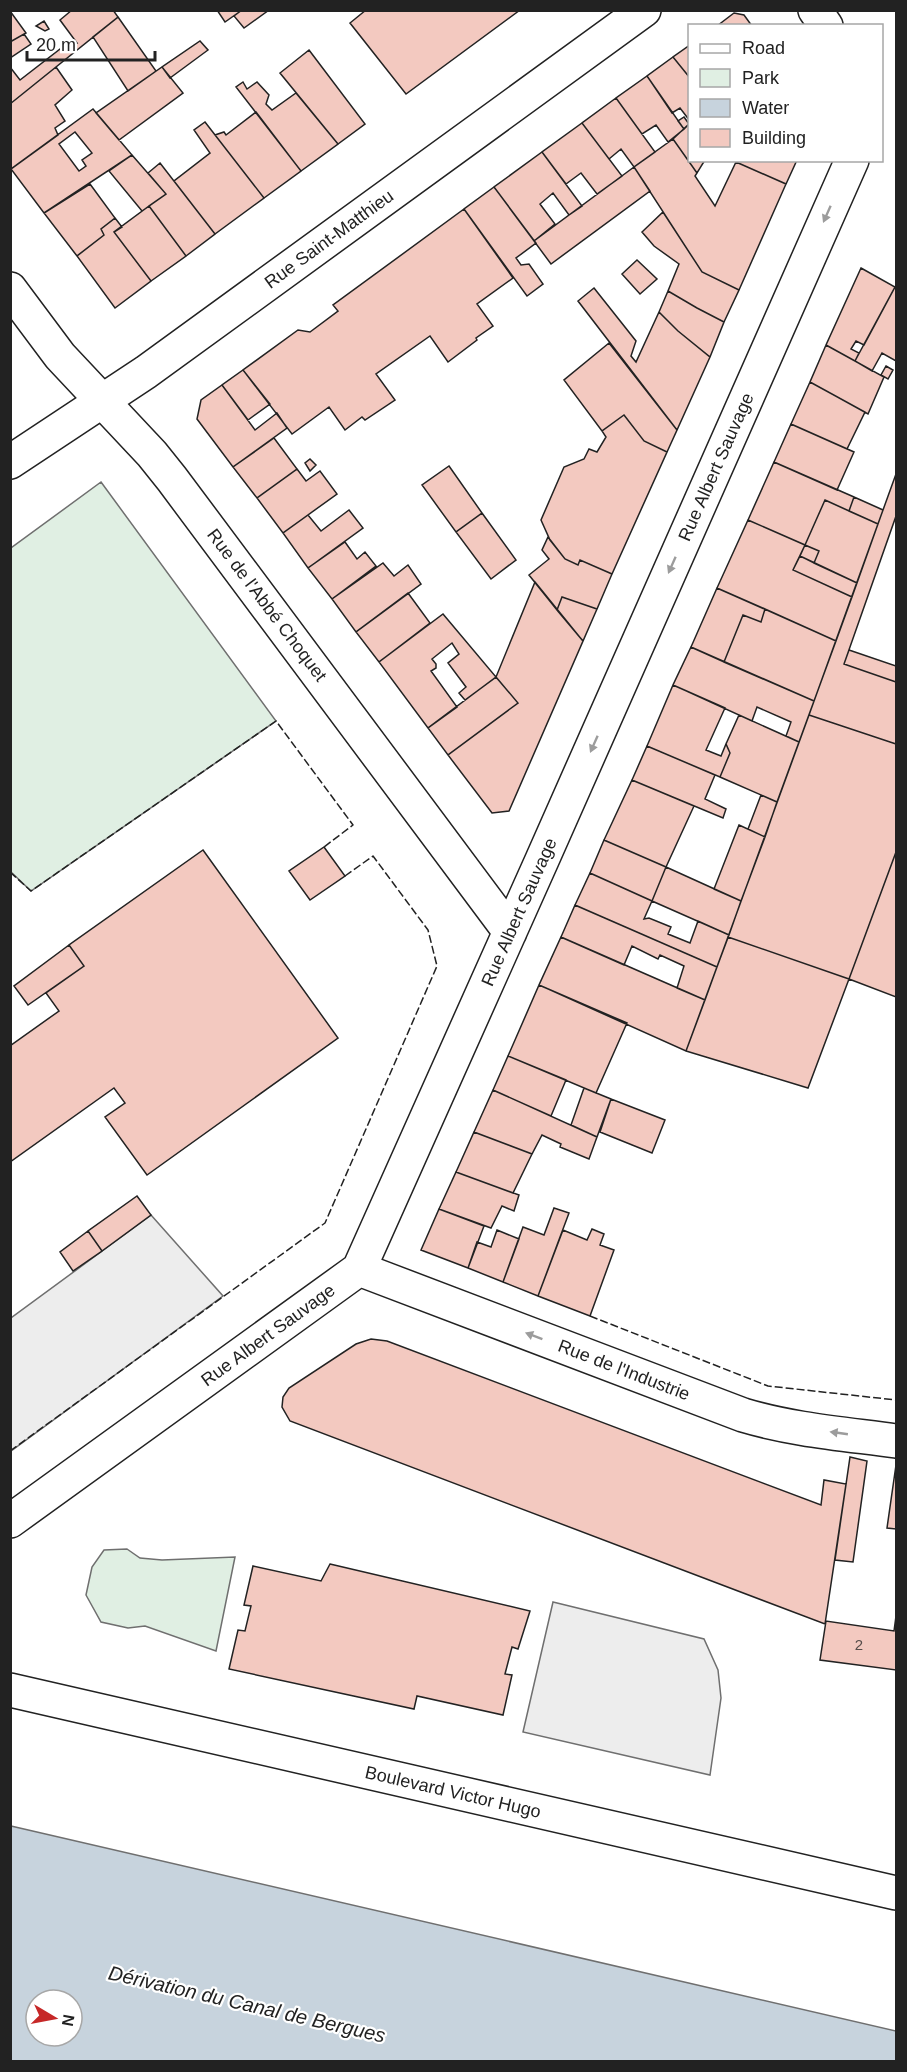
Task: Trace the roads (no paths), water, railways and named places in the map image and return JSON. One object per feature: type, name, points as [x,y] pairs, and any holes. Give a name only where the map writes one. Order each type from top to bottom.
[{"type":"street","name":"Rue Saint-Matthieu","points":[[10,462],[146,372],[644,10]]},
{"type":"street","points":[[815,10],[824,24]]},
{"type":"street","name":"Rue Albert Sauvage","points":[[10,1521],[359,1269],[851,162]]},
{"type":"street","name":"Rue de l'Abbé Choquet","points":[[10,289],[60,356],[152,454],[172,479],[510,932]]},
{"type":"street","name":"Rue de l'Industrie","points":[[359,1269],[743,1415],[804,1428],[897,1441]]},
{"type":"street","name":"Boulevard Victor Hugo","points":[[10,1690],[897,1893]]},
{"type":"water","name":"Dérivation du Canal de Bergues","points":[[11,1826],[896,2031],[896,2061],[11,2061]]}]
